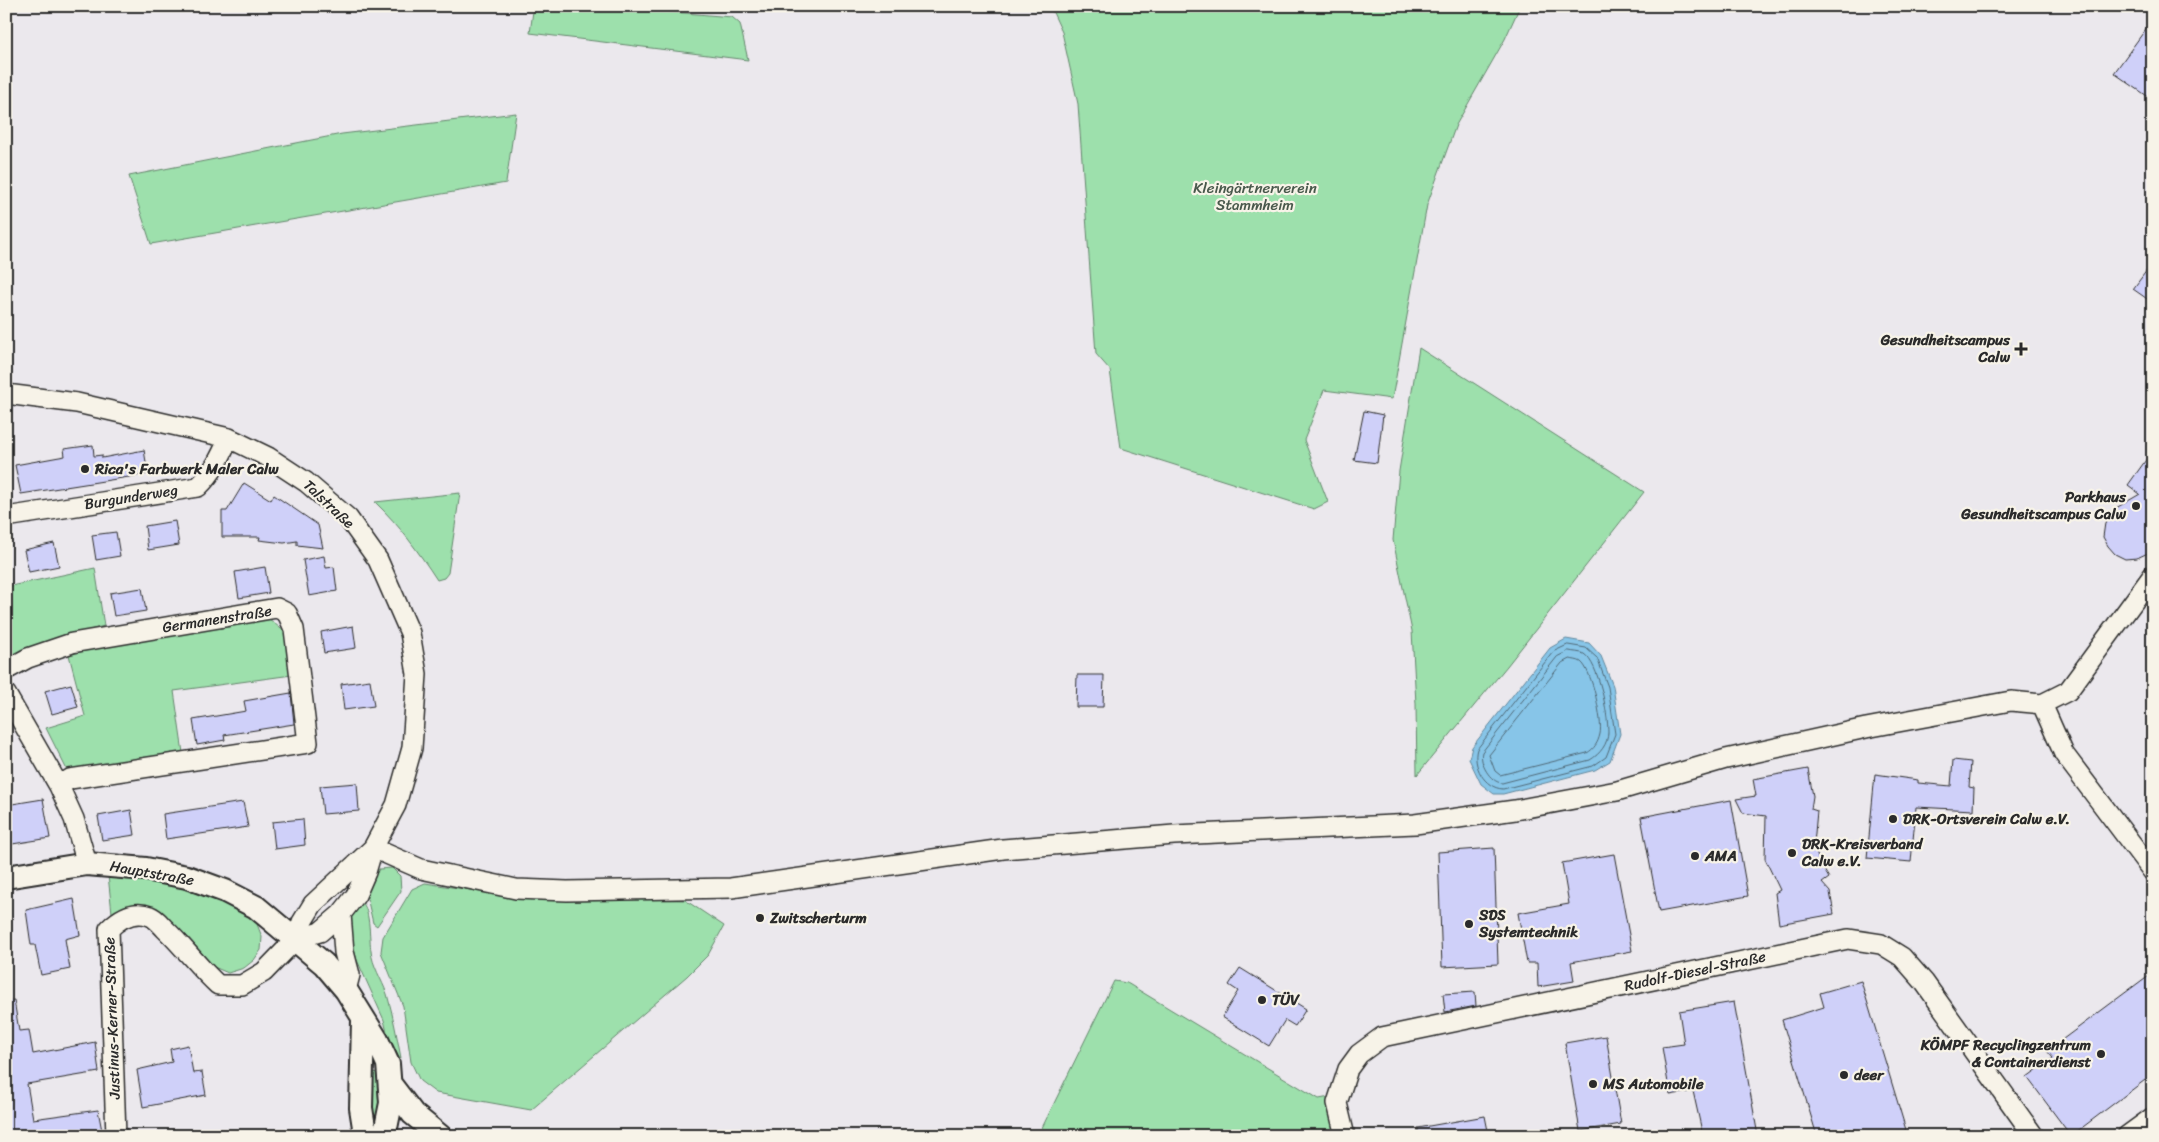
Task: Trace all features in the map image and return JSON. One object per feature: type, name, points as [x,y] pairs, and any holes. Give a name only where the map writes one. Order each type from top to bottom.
[{"type":"street","name":"Talstraße","points":[[6,394],[77,403],[229,438],[268,457],[306,482],[348,518],[378,560],[410,633],[417,674],[416,713],[412,748],[396,805],[373,848],[366,872],[356,895],[341,914],[320,932],[296,939]]},
{"type":"street","name":"Burgunderweg","points":[[6,517],[198,486],[207,479],[221,457],[229,438]]},
{"type":"street","points":[[373,848],[421,869],[516,889],[567,891],[731,888],[1003,849],[1174,836],[1415,824],[1514,810],[1618,791],[1726,760],[1793,744],[2011,701],[2042,704],[2068,692],[2153,575]]},
{"type":"street","name":"Germanenstraße","points":[[6,670],[28,658],[72,643],[277,608],[287,613],[294,629],[308,744],[70,779],[58,786]]},
{"type":"street","points":[[6,694],[58,786],[74,819],[87,864]]},
{"type":"street","points":[[2042,704],[2064,754],[2153,872]]},
{"type":"street","name":"Talstraße","points":[[296,939],[302,922],[313,904],[373,848]]},
{"type":"street","name":"Hauptstraße","points":[[6,877],[87,864],[146,869],[187,877],[225,891],[256,907],[324,964],[346,990],[377,1040],[388,1064],[392,1102],[386,1128],[382,1136]]},
{"type":"street","name":"Justinus-Kerner-Straße","points":[[116,1136],[109,929],[115,923],[132,914],[152,916],[184,947],[204,972],[218,985],[242,985],[264,972],[296,939]]},
{"type":"street","points":[[341,914],[344,952],[350,975],[346,990]]},
{"type":"street","name":"Rudolf-Diesel-Straße","points":[[1345,1136],[1337,1103],[1348,1069],[1359,1054],[1382,1037],[1848,939],[1880,944],[1902,957],[1924,982],[2034,1136]]},
{"type":"street","points":[[364,1020],[361,1047],[361,1108],[364,1127],[370,1136]]},
{"type":"street","points":[[390,1084],[413,1114],[440,1136]]},
{"type":"street","points":[[2126,1136],[2153,1117]]},
{"type":"green space","name":"Kleingärtnerverein Stammheim","points":[[1050,6],[1520,6],[1505,39],[1456,125],[1427,205],[1392,399],[1324,390],[1304,440],[1328,502],[1314,509],[1121,448],[1110,370],[1096,354],[1078,104],[1062,32]]},
{"type":"green space","points":[[637,9],[732,17],[740,24],[748,60],[530,33],[533,11]]},
{"type":"green space","points":[[516,113],[506,183],[151,244],[129,176],[342,134]]},
{"type":"green space","points":[[1419,348],[1644,492],[1507,666],[1417,775],[1412,631],[1393,540],[1399,471]]},
{"type":"green space","points":[[460,493],[448,573],[444,578],[437,580],[393,520],[375,502]]},
{"type":"green space","points":[[95,568],[104,626],[36,645],[6,658],[6,587]]},
{"type":"green space","points":[[268,618],[286,633],[292,675],[174,691],[183,753],[67,770],[46,728],[85,716],[69,655],[115,643]]},
{"type":"green space","points":[[392,868],[400,876],[401,891],[377,926],[373,923],[366,893],[379,869]]},
{"type":"green space","points":[[108,875],[168,884],[213,898],[247,915],[257,924],[262,937],[261,950],[254,960],[244,968],[228,973],[214,967],[188,937],[157,910],[127,905],[112,913]]},
{"type":"green space","points":[[425,883],[517,897],[685,900],[724,926],[708,955],[687,976],[531,1110],[436,1093],[420,1081],[411,1062],[403,1006],[381,952],[383,937],[412,889]]},
{"type":"green space","points":[[359,900],[366,908],[368,915],[372,956],[387,994],[401,1058],[399,1060],[393,1057],[384,1020],[357,960],[349,932],[351,917]]},
{"type":"green space","points":[[1114,981],[1127,983],[1319,1099],[1330,1097],[1335,1136],[1038,1136]]},
{"type":"green space","points":[[381,1072],[382,1120],[375,1121],[371,1119],[369,1073]]},
{"type":"water","points":[[1566,639],[1589,643],[1601,656],[1613,686],[1620,734],[1610,761],[1595,770],[1503,794],[1494,794],[1481,784],[1469,759],[1472,747],[1550,648]]},
{"type":"building","points":[[2153,19],[2153,100],[2114,73]]},
{"type":"building","points":[[2153,262],[2153,303],[2133,289]]},
{"type":"building","points":[[1364,411],[1383,415],[1377,463],[1354,460]]},
{"type":"building","points":[[93,445],[94,456],[102,455],[102,458],[144,450],[148,474],[21,494],[15,465],[65,456],[64,449]]},
{"type":"building","name":"Parkhaus Gesundheitscampus Calw","points":[[2153,450],[2153,546],[2148,553],[2137,558],[2125,559],[2115,554],[2103,537],[2105,523],[2108,515],[2116,508],[2140,494],[2128,485]]},
{"type":"building","points":[[244,483],[271,500],[274,495],[318,525],[323,548],[297,545],[297,541],[284,543],[259,540],[260,537],[222,537],[222,511],[227,511]]},
{"type":"building","points":[[175,521],[179,545],[148,550],[145,526]]},
{"type":"building","points":[[116,532],[120,556],[96,560],[92,535]]},
{"type":"building","points":[[54,543],[59,566],[29,572],[24,550]]},
{"type":"building","points":[[324,556],[326,568],[334,567],[337,591],[309,596],[303,560]]},
{"type":"building","points":[[265,567],[269,593],[239,598],[235,572]]},
{"type":"building","points":[[142,588],[146,611],[114,616],[110,593]]},
{"type":"building","points":[[353,626],[356,648],[324,653],[321,632]]},
{"type":"building","points":[[1077,675],[1104,675],[1103,707],[1076,707]]},
{"type":"building","points":[[370,680],[374,706],[344,710],[341,684]]},
{"type":"building","points":[[71,684],[78,707],[52,714],[45,691]]},
{"type":"building","points":[[291,693],[294,724],[224,735],[225,740],[197,745],[193,720],[246,711],[244,701]]},
{"type":"building","name":"DRK-Ortsverein Calw e.V.","points":[[1953,760],[1971,762],[1969,787],[1974,788],[1973,810],[1916,807],[1911,862],[1867,858],[1875,774],[1918,780],[1918,783],[1951,786]]},
{"type":"building","name":"DRK-Kreisverband Calw e.V.","points":[[1808,769],[1813,796],[1811,809],[1817,811],[1814,844],[1819,862],[1829,878],[1822,883],[1830,892],[1834,914],[1779,924],[1775,893],[1780,890],[1765,859],[1766,816],[1743,813],[1736,799],[1756,796],[1753,779]]},
{"type":"building","points":[[357,783],[359,811],[323,814],[320,786]]},
{"type":"building","points":[[43,799],[50,838],[6,845],[6,805]]},
{"type":"building","name":"AMA","points":[[1731,800],[1748,896],[1659,912],[1641,817]]},
{"type":"building","points":[[243,802],[248,827],[166,839],[163,814]]},
{"type":"building","points":[[131,810],[135,835],[102,840],[98,816]]},
{"type":"building","points":[[303,819],[305,845],[275,849],[272,822]]},
{"type":"building","name":"SDS Systemtechnik","points":[[1494,848],[1498,964],[1442,967],[1438,852]]},
{"type":"building","points":[[1614,854],[1632,951],[1571,962],[1574,981],[1538,987],[1537,963],[1527,963],[1518,913],[1569,904],[1562,863]]},
{"type":"building","points":[[74,899],[80,935],[65,939],[70,969],[41,975],[35,945],[31,945],[26,910]]},
{"type":"building","name":"TÜV","points":[[1240,968],[1306,1009],[1295,1026],[1285,1020],[1269,1046],[1222,1017],[1238,991],[1229,985]]},
{"type":"building","name":"KÖMPF Recyclingzentrum & Containerdienst","points":[[2153,972],[2153,1074],[2071,1136],[2027,1077],[2053,1058],[2047,1051]]},
{"type":"building","name":"deer","points":[[1861,981],[1906,1130],[1887,1136],[1817,1136],[1782,1020],[1824,1007],[1820,993]]},
{"type":"building","points":[[1475,992],[1476,1006],[1445,1012],[1443,994]]},
{"type":"building","points":[[14,1000],[19,1031],[29,1030],[33,1054],[95,1042],[99,1072],[27,1084],[33,1119],[98,1110],[103,1136],[6,1136],[6,1001]]},
{"type":"building","points":[[1734,1002],[1758,1136],[1703,1136],[1693,1091],[1670,1095],[1662,1047],[1684,1044],[1679,1011]]},
{"type":"building","name":"MS Automobile","points":[[1606,1036],[1621,1124],[1580,1131],[1565,1043]]},
{"type":"building","points":[[188,1045],[193,1073],[202,1072],[206,1095],[143,1107],[137,1070],[172,1062],[170,1049]]},
{"type":"building","points":[[1485,1116],[1489,1136],[1418,1136],[1418,1128]]},
{"type":"place","name":"Gesundheitscampus Calw","points":[[2021,349]]},
{"type":"place","name":"Rica's Farbwerk Maler Calw","points":[[85,469]]},
{"type":"place","name":"Parkhaus Gesundheitscampus Calw","points":[[2136,506]]},
{"type":"place","name":"DRK-Ortsverein Calw e.V.","points":[[1893,819]]},
{"type":"place","name":"DRK-Kreisverband Calw e.V.","points":[[1792,853]]},
{"type":"place","name":"AMA","points":[[1695,856]]},
{"type":"place","name":"Zwitscherturm","points":[[760,918]]},
{"type":"place","name":"SDS Systemtechnik","points":[[1469,924]]},
{"type":"place","name":"TÜV","points":[[1262,1000]]},
{"type":"place","name":"KÖMPF Recyclingzentrum & Containerdienst","points":[[2101,1054]]},
{"type":"place","name":"deer","points":[[1844,1075]]},
{"type":"place","name":"MS Automobile","points":[[1593,1084]]}]
